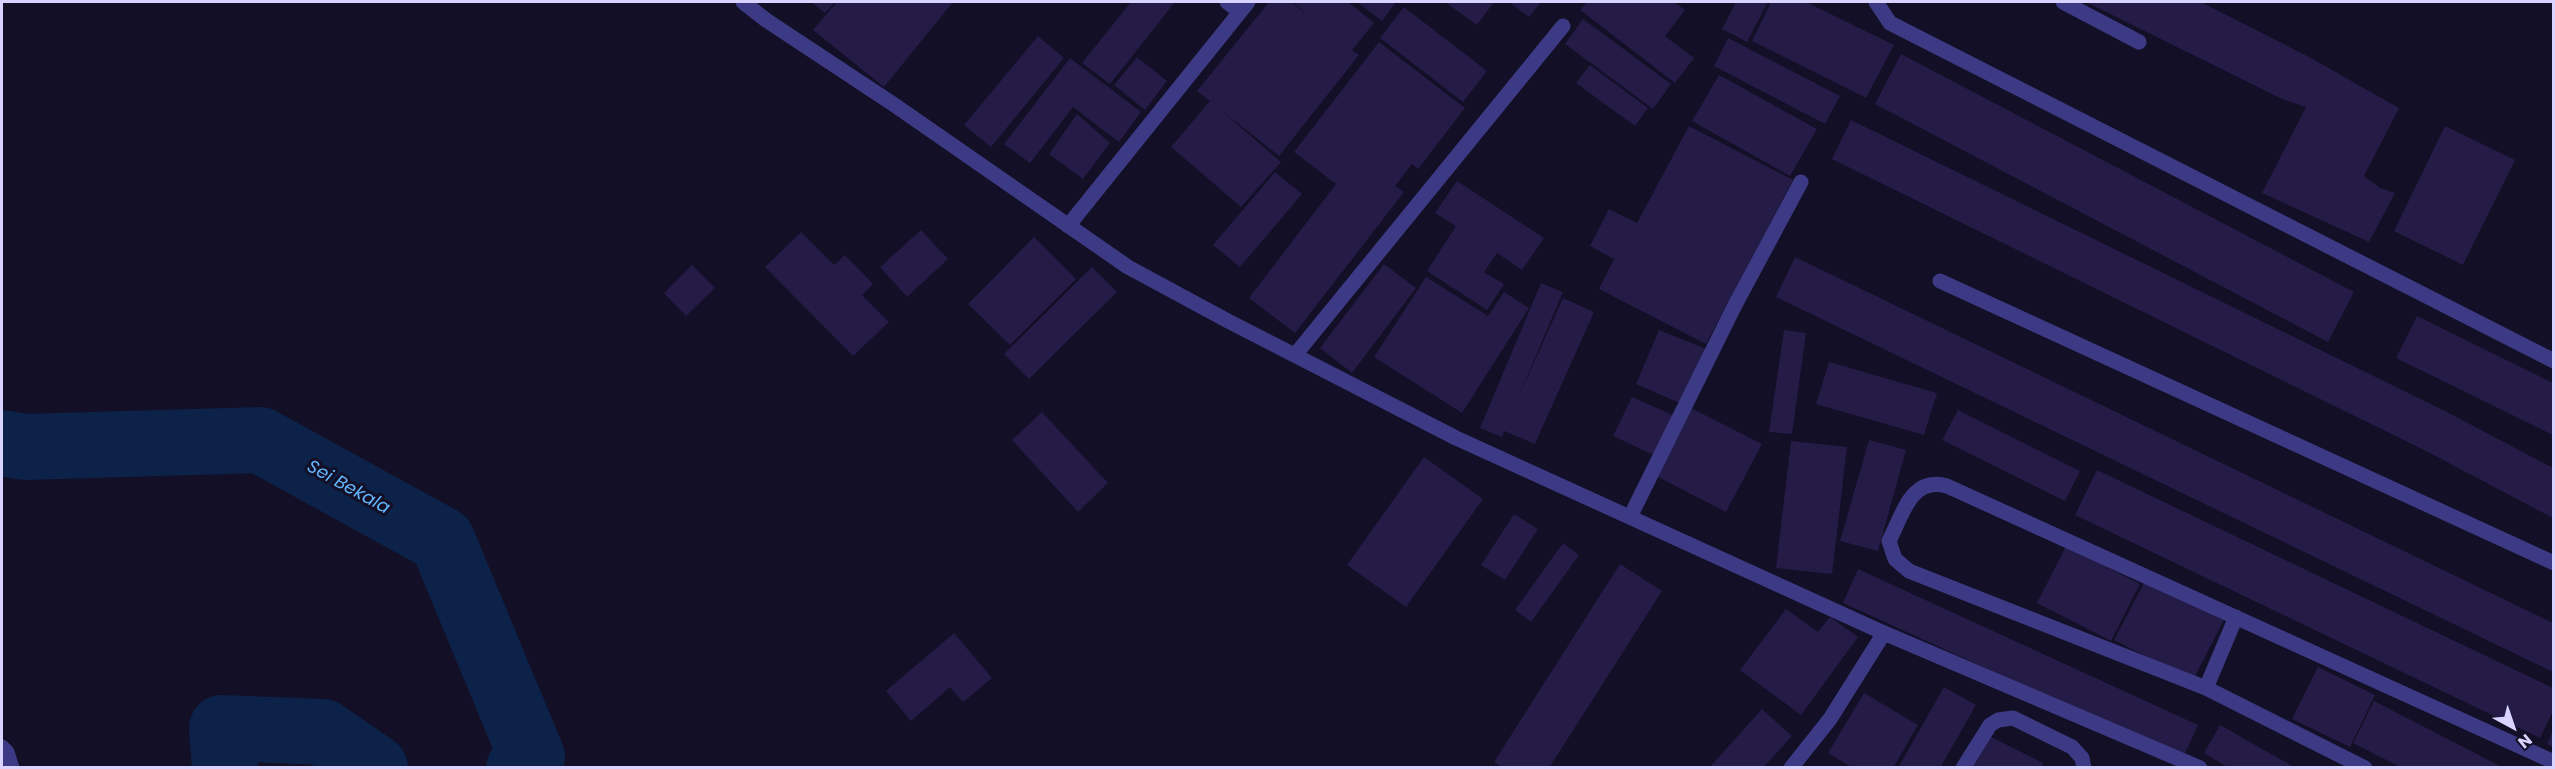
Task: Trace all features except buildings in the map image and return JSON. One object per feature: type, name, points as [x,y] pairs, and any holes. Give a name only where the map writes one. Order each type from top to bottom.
[{"type":"street","points":[[743,2],[1128,267],[1295,355],[1456,438],[1884,633],[2200,768]]},
{"type":"street","points":[[1068,226],[1244,7],[1227,2]]},
{"type":"street","points":[[1876,2],[1890,23],[2553,361]]},
{"type":"street","points":[[2063,2],[2139,42]]},
{"type":"street","points":[[1295,355],[1563,26]]},
{"type":"street","points":[[1630,517],[1735,305],[1801,182]]},
{"type":"street","points":[[1940,281],[2553,563]]},
{"type":"street","points":[[2365,768],[2206,688],[1909,571],[1895,559],[1889,541],[1912,496],[1920,487],[1929,483],[1947,486],[2553,762]]},
{"type":"street","points":[[2206,688],[2236,616]]},
{"type":"street","points":[[1791,768],[1830,719],[1884,633]]},
{"type":"street","points":[[1963,768],[1990,725],[1998,720],[2013,718],[2072,747],[2082,758],[2084,768]]},
{"type":"street","points":[[2,747],[7,752],[12,768]]},
{"type":"waterway","name":"Sei Bekala","points":[[2,443],[25,447],[260,440],[442,540],[532,757],[519,768]]},
{"type":"waterway","name":"Sei Bekala","points":[[225,768],[222,728],[323,732],[375,768]]}]
